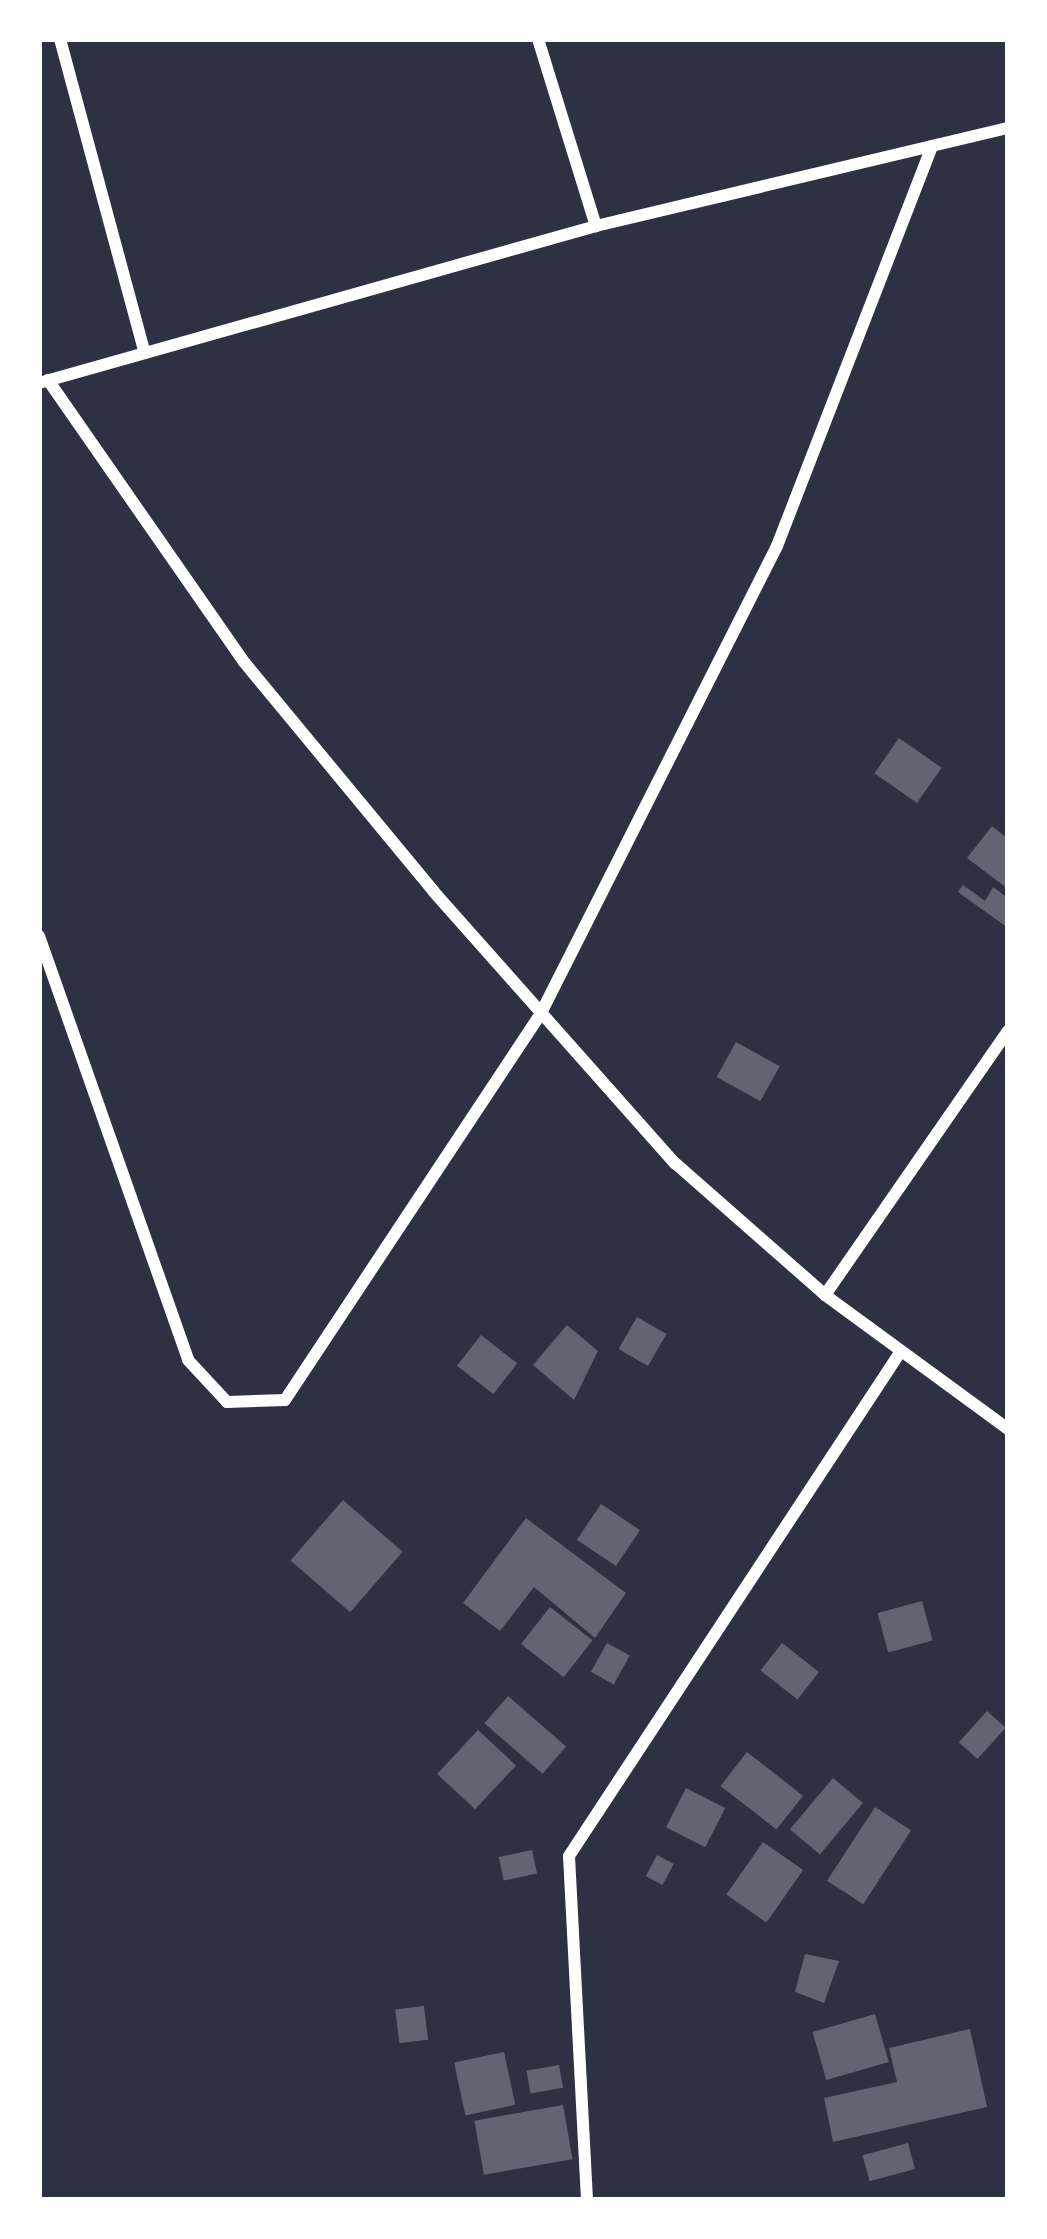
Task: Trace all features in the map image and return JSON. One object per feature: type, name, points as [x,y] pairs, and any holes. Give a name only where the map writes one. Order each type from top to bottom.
[{"type":"street","points":[[60,39],[145,353]]},
{"type":"street","points":[[538,39],[596,226]]},
{"type":"street","points":[[1008,128],[596,226],[44,382],[244,662],[541,1013],[675,1163],[825,1295],[1008,1430]]},
{"type":"street","points":[[39,936],[188,1360],[227,1402],[285,1400],[541,1013],[777,546],[932,146]]},
{"type":"street","points":[[825,1295],[1008,1031]]},
{"type":"street","points":[[587,2200],[569,1856],[901,1351]]},
{"type":"building","points":[[899,738],[942,768],[917,803],[874,773]]},
{"type":"building","points":[[992,826],[1008,839],[1008,889],[967,858]]},
{"type":"building","points":[[963,885],[985,901],[993,887],[1008,898],[1008,928],[958,892]]},
{"type":"building","points":[[736,1042],[780,1066],[760,1101],[717,1077]]},
{"type":"building","points":[[637,1317],[666,1334],[648,1366],[618,1349]]},
{"type":"building","points":[[567,1325],[598,1351],[574,1400],[533,1365]]},
{"type":"building","points":[[481,1335],[517,1363],[493,1394],[457,1366]]},
{"type":"building","points":[[343,1500],[403,1552],[350,1612],[291,1560]]},
{"type":"building","points":[[601,1504],[640,1530],[616,1566],[577,1540]]},
{"type":"building","points":[[526,1518],[626,1593],[595,1638],[534,1587],[500,1631],[463,1603]]},
{"type":"building","points":[[922,1601],[933,1641],[888,1653],[878,1613]]},
{"type":"building","points":[[550,1607],[593,1640],[564,1677],[521,1644]]},
{"type":"building","points":[[607,1643],[630,1656],[614,1684],[591,1672]]},
{"type":"building","points":[[782,1643],[819,1672],[797,1700],[760,1671]]},
{"type":"building","points":[[508,1696],[566,1747],[542,1774],[484,1723]]},
{"type":"building","points":[[987,1711],[1006,1728],[977,1759],[959,1742]]},
{"type":"building","points":[[478,1730],[516,1765],[475,1809],[437,1774]]},
{"type":"building","points":[[747,1752],[803,1796],[776,1830],[721,1786]]},
{"type":"building","points":[[833,1778],[863,1803],[820,1854],[790,1829]]},
{"type":"building","points":[[686,1788],[725,1808],[705,1847],[666,1827]]},
{"type":"building","points":[[875,1807],[911,1830],[863,1904],[827,1881]]},
{"type":"building","points":[[763,1842],[803,1870],[766,1923],[726,1894]]},
{"type":"building","points":[[532,1850],[537,1873],[504,1881],[499,1857]]},
{"type":"building","points":[[657,1855],[674,1864],[663,1885],[646,1876]]},
{"type":"building","points":[[805,1954],[839,1961],[824,2003],[795,1992]]},
{"type":"building","points":[[424,2006],[428,2040],[399,2043],[395,2010]]},
{"type":"building","points":[[875,2014],[889,2062],[826,2080],[813,2032]]},
{"type":"building","points":[[970,2029],[987,2107],[833,2142],[824,2098],[897,2082],[889,2048]]},
{"type":"building","points":[[504,2052],[515,2105],[465,2115],[454,2063]]},
{"type":"building","points":[[559,2065],[563,2088],[530,2093],[527,2071]]},
{"type":"building","points":[[563,2105],[573,2159],[484,2175],[474,2121]]},
{"type":"building","points":[[908,2143],[915,2169],[870,2181],[863,2155]]}]
